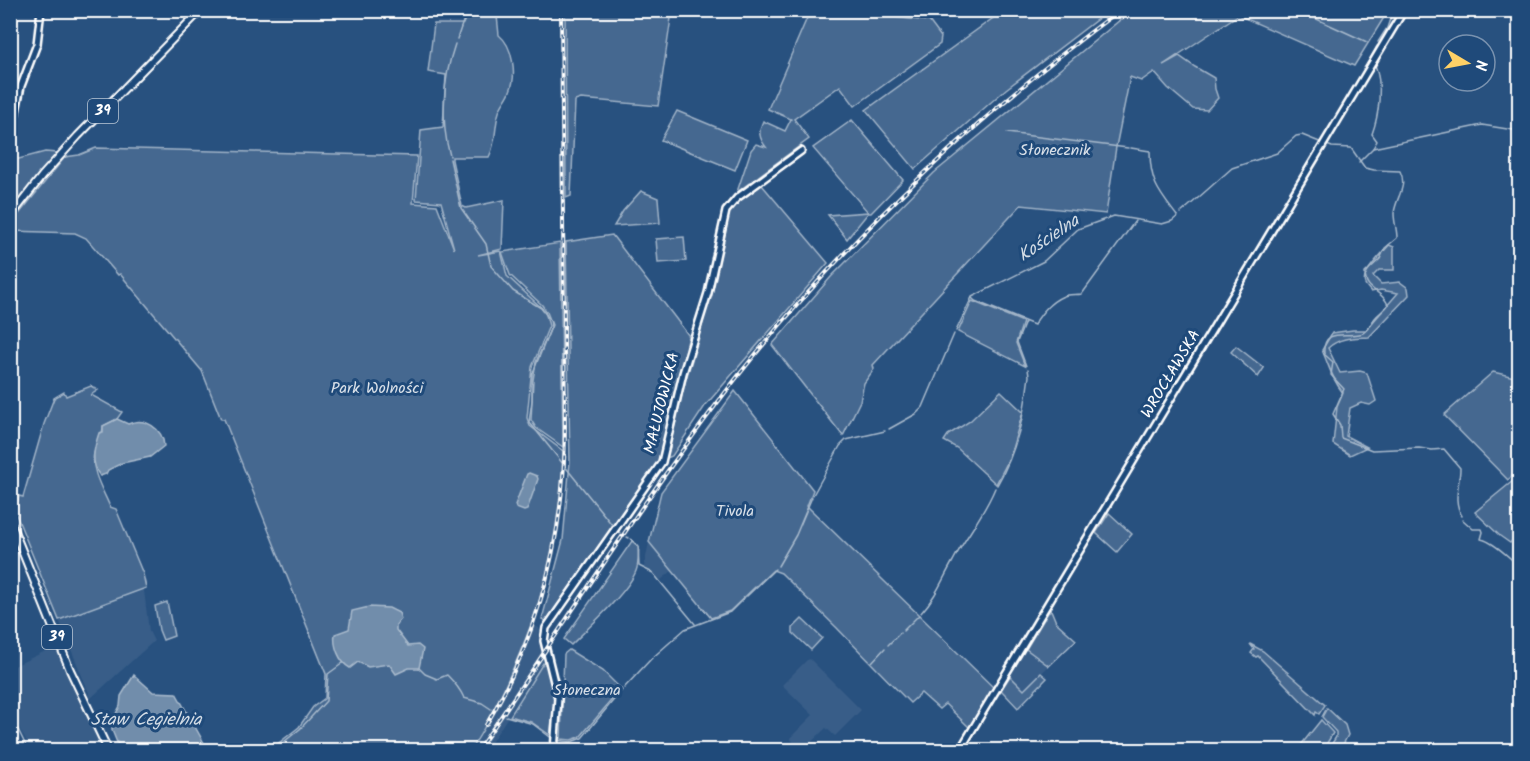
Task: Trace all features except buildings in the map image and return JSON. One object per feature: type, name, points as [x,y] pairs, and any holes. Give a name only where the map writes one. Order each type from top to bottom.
[{"type":"main road","name":"39","points":[[10,217],[42,176],[72,143],[201,10]]},
{"type":"main road","name":"39","points":[[10,521],[73,676],[108,750]]},
{"type":"street","points":[[10,142],[21,86],[37,44],[41,10]]},
{"type":"street","name":"WROCŁAWSKA","points":[[960,750],[1404,10]]},
{"type":"street","name":"MAŁUJOWICKA","points":[[554,750],[558,698],[544,641],[546,628],[657,471],[664,457],[679,386],[708,294],[726,211],[737,198],[801,151]]},
{"type":"shaded area","points":[[649,542],[672,571],[661,580],[644,567]]},
{"type":"shaded area","points":[[144,590],[149,631],[154,641],[91,698],[59,620]]},
{"type":"shaded area","points":[[528,622],[539,628],[541,650],[545,661],[486,750],[462,750]]},
{"type":"shaded area","points":[[56,646],[105,750],[31,750],[11,713],[10,668]]},
{"type":"shaded area","points":[[1026,649],[1049,666],[1024,690],[1010,676]]},
{"type":"shaded area","points":[[810,659],[861,710],[835,736],[826,728],[803,750],[799,750],[790,738],[813,715],[782,685]]},
{"type":"green space","name":"Park Wolności","points":[[468,11],[488,11],[497,16],[499,35],[508,46],[510,53],[513,77],[509,94],[499,112],[489,157],[452,157],[452,160],[462,206],[466,208],[504,200],[502,249],[478,255],[501,251],[507,276],[545,311],[549,326],[532,367],[527,418],[530,426],[563,451],[560,512],[548,572],[518,658],[489,719],[470,750],[270,750],[299,727],[313,707],[325,698],[326,674],[224,419],[221,419],[202,371],[120,274],[118,275],[86,238],[75,233],[11,231],[11,224],[65,157],[79,155],[96,148],[417,156],[413,203],[437,205],[454,249],[441,202],[416,200],[421,130],[443,127],[446,75],[428,72],[434,24],[463,24]]},
{"type":"green space","points":[[565,11],[672,11],[658,106],[581,99],[575,101],[571,196],[566,198]]},
{"type":"green space","points":[[810,11],[838,11],[929,21],[941,37],[940,44],[855,106],[840,86],[794,119],[809,139],[737,192],[751,150],[756,144],[766,147],[760,135],[763,121],[785,131],[791,119],[768,109]]},
{"type":"green space","points":[[1003,11],[1108,11],[1006,89],[915,169],[866,110]]},
{"type":"green space","name":"Słonecznik","points":[[1131,11],[1388,11],[1354,66],[1238,15],[1163,65],[1179,56],[1214,78],[1218,98],[1207,110],[1193,109],[1168,88],[1154,72],[1141,81],[1130,77],[1106,214],[1021,205],[873,365],[874,369],[864,383],[860,401],[843,436],[772,345],[831,277],[934,173]]},
{"type":"green space","points":[[677,111],[747,140],[735,170],[661,140]]},
{"type":"green space","points":[[852,120],[903,180],[871,213],[868,213],[847,239],[828,215],[868,212],[813,148]]},
{"type":"green space","points":[[45,152],[57,153],[11,209],[11,161]]},
{"type":"green space","points":[[762,185],[828,263],[705,406],[672,456],[667,458],[685,382],[718,266],[727,217],[734,205]]},
{"type":"green space","points":[[641,191],[658,198],[660,223],[614,226],[623,211]]},
{"type":"green space","points":[[612,235],[689,336],[659,460],[546,621],[542,619],[563,540],[570,462],[566,242]]},
{"type":"green space","points":[[684,237],[686,261],[658,263],[656,239]]},
{"type":"green space","points":[[560,243],[563,447],[536,428],[531,420],[536,362],[552,325],[542,305],[510,275],[502,252]]},
{"type":"green space","points":[[1389,245],[1394,247],[1394,270],[1379,270],[1373,276],[1381,284],[1400,282],[1408,288],[1409,295],[1369,337],[1342,340],[1328,348],[1340,373],[1360,371],[1367,373],[1376,401],[1370,405],[1361,403],[1350,408],[1346,436],[1367,447],[1350,455],[1333,444],[1337,407],[1343,393],[1333,377],[1322,350],[1332,333],[1366,330],[1398,293],[1381,290],[1371,292],[1364,280],[1369,269]]},
{"type":"green space","points":[[972,301],[1023,322],[1016,343],[1025,366],[958,332]]},
{"type":"green space","points":[[1236,346],[1264,368],[1258,377],[1231,352]]},
{"type":"green space","points":[[1493,372],[1519,378],[1519,469],[1508,480],[1444,415]]},
{"type":"green space","points":[[91,386],[98,390],[91,395],[122,412],[117,419],[103,426],[93,460],[98,481],[110,507],[116,509],[143,574],[146,588],[59,620],[15,512],[19,496],[23,497],[54,398],[64,392],[66,396]]},
{"type":"green space","name":"Tivola","points":[[735,391],[813,490],[807,506],[994,688],[970,728],[945,704],[939,709],[921,693],[910,703],[781,573],[773,570],[730,611],[711,618],[649,542],[661,492]]},
{"type":"green space","points":[[1001,391],[1023,412],[1009,459],[996,484],[957,448],[944,441],[948,435],[970,421]]},
{"type":"green space","points":[[1519,476],[1519,534],[1510,543],[1475,512]]},
{"type":"green space","points":[[1109,513],[1132,534],[1117,552],[1096,533]]},
{"type":"green space","points":[[632,541],[639,547],[637,568],[632,580],[607,610],[571,645],[564,639]]},
{"type":"green space","points":[[167,602],[174,636],[163,640],[155,606]]},
{"type":"green space","points":[[1051,610],[1056,622],[1076,640],[1049,666],[1026,649]]},
{"type":"green space","points":[[802,619],[822,638],[811,650],[793,633],[793,628]]},
{"type":"green space","points":[[1250,644],[1263,651],[1325,705],[1319,714],[1316,712],[1315,715],[1258,656],[1251,653],[1254,649]]},
{"type":"green space","name":"Słoneczna","points":[[569,650],[603,671],[621,689],[580,737],[571,740],[561,739],[564,654]]},
{"type":"green space","points":[[543,663],[546,665],[555,696],[550,735],[531,722],[510,716]]},
{"type":"green space","points":[[1041,673],[1047,678],[1018,708],[1001,690],[1010,676],[1024,690]]},
{"type":"green space","points":[[1327,708],[1345,725],[1348,735],[1340,750],[1328,750],[1336,737],[1336,732],[1322,717]]},
{"type":"green space","points":[[1321,720],[1333,733],[1323,750],[1297,750]]},
{"type":"water","points":[[117,419],[128,424],[147,423],[157,429],[164,446],[150,457],[122,463],[100,476],[94,461],[97,439],[99,433],[103,432],[103,426]]},
{"type":"water","points":[[529,473],[537,476],[538,479],[527,510],[524,511],[516,508],[515,505]]},
{"type":"water","points":[[369,607],[389,608],[399,613],[401,619],[396,625],[396,630],[408,646],[418,645],[423,649],[419,668],[409,668],[396,674],[389,664],[368,667],[358,662],[350,668],[343,662],[336,648],[335,634],[349,629],[352,611]]},
{"type":"water","name":"Staw Cegielnia","points":[[134,675],[153,692],[176,693],[208,750],[120,750],[112,730],[112,721],[120,706],[121,696]]},
{"type":"waterway","points":[[457,39],[467,10]]},
{"type":"waterway","points":[[1297,10],[1367,42]]},
{"type":"waterway","points":[[1378,42],[1387,28],[1393,10]]},
{"type":"waterway","points":[[450,156],[445,128],[444,100],[455,44]]},
{"type":"waterway","points":[[1369,61],[1377,46]]},
{"type":"waterway","points":[[1359,162],[1377,141],[1372,134],[1379,100],[1379,81],[1375,65]]},
{"type":"waterway","points":[[1373,148],[1482,125],[1520,131]]},
{"type":"waterway","points":[[1007,133],[1128,148]]},
{"type":"waterway","name":"Kościelna","points":[[1181,213],[1232,168],[1277,153],[1296,136],[1302,135],[1332,147],[1351,148],[1365,168],[1400,171],[1403,182],[1394,213],[1397,238],[1385,248],[1380,259],[1365,273],[1368,284],[1386,300],[1388,305],[1363,333],[1332,336],[1327,339],[1325,345],[1324,354],[1333,362],[1331,375],[1344,389],[1333,414],[1340,425],[1341,438],[1372,450],[1444,449],[1460,468],[1457,504],[1462,516]]},
{"type":"waterway","points":[[1131,148],[1150,151],[1154,179],[1177,216]]},
{"type":"waterway","points":[[450,159],[461,208],[486,244],[491,266],[513,291],[541,308],[550,320],[551,327],[532,375],[529,422]]},
{"type":"waterway","name":"Kościelna","points":[[956,331],[972,297],[1044,261],[1078,229],[1114,216],[1162,224],[1178,216]]},
{"type":"waterway","points":[[972,298],[1034,325],[1056,300],[1067,295],[1082,294],[1135,221]]},
{"type":"waterway","points":[[1025,322],[1017,342],[1026,366]]},
{"type":"waterway","name":"Kościelna","points":[[889,429],[916,414],[923,407],[954,334]]},
{"type":"waterway","points":[[997,485],[1010,459],[1019,432],[1027,390],[1028,369]]},
{"type":"waterway","points":[[530,423],[613,526]]},
{"type":"waterway","name":"Kościelna","points":[[813,495],[840,446],[846,440],[885,431]]},
{"type":"waterway","points":[[921,613],[935,594],[995,488]]},
{"type":"waterway","name":"Kościelna","points":[[778,566],[796,535],[812,497]]},
{"type":"waterway","name":"Kościelna","points":[[1463,520],[1473,529],[1482,529],[1481,539],[1496,547],[1520,567]]},
{"type":"waterway","points":[[631,539],[638,546],[639,566],[653,573],[695,624]]},
{"type":"waterway","name":"Kościelna","points":[[747,596],[775,569]]},
{"type":"waterway","name":"Kościelna","points":[[624,688],[651,659],[685,629],[730,612],[744,598]]},
{"type":"waterway","points":[[903,631],[919,615]]},
{"type":"waterway","points":[[888,645],[900,633]]},
{"type":"waterway","points":[[872,662],[885,648]]},
{"type":"waterway","name":"Kościelna","points":[[274,750],[300,729],[326,701],[328,674],[343,663]]},
{"type":"waterway","name":"Kościelna","points":[[419,668],[425,674],[437,679],[447,675],[464,698],[482,703],[491,709]]},
{"type":"waterway","name":"Kościelna","points":[[506,716],[533,724],[554,740],[571,742],[582,738],[622,690]]},
{"type":"waterway","name":"Kościelna","points":[[10,713],[28,750]]},
{"type":"railway","points":[[486,725],[505,690],[535,618],[546,581],[560,505],[565,426],[561,10]]},
{"type":"railway","points":[[478,750],[670,467],[738,376],[780,325],[824,275],[917,180],[1016,92],[1120,10]]}]
